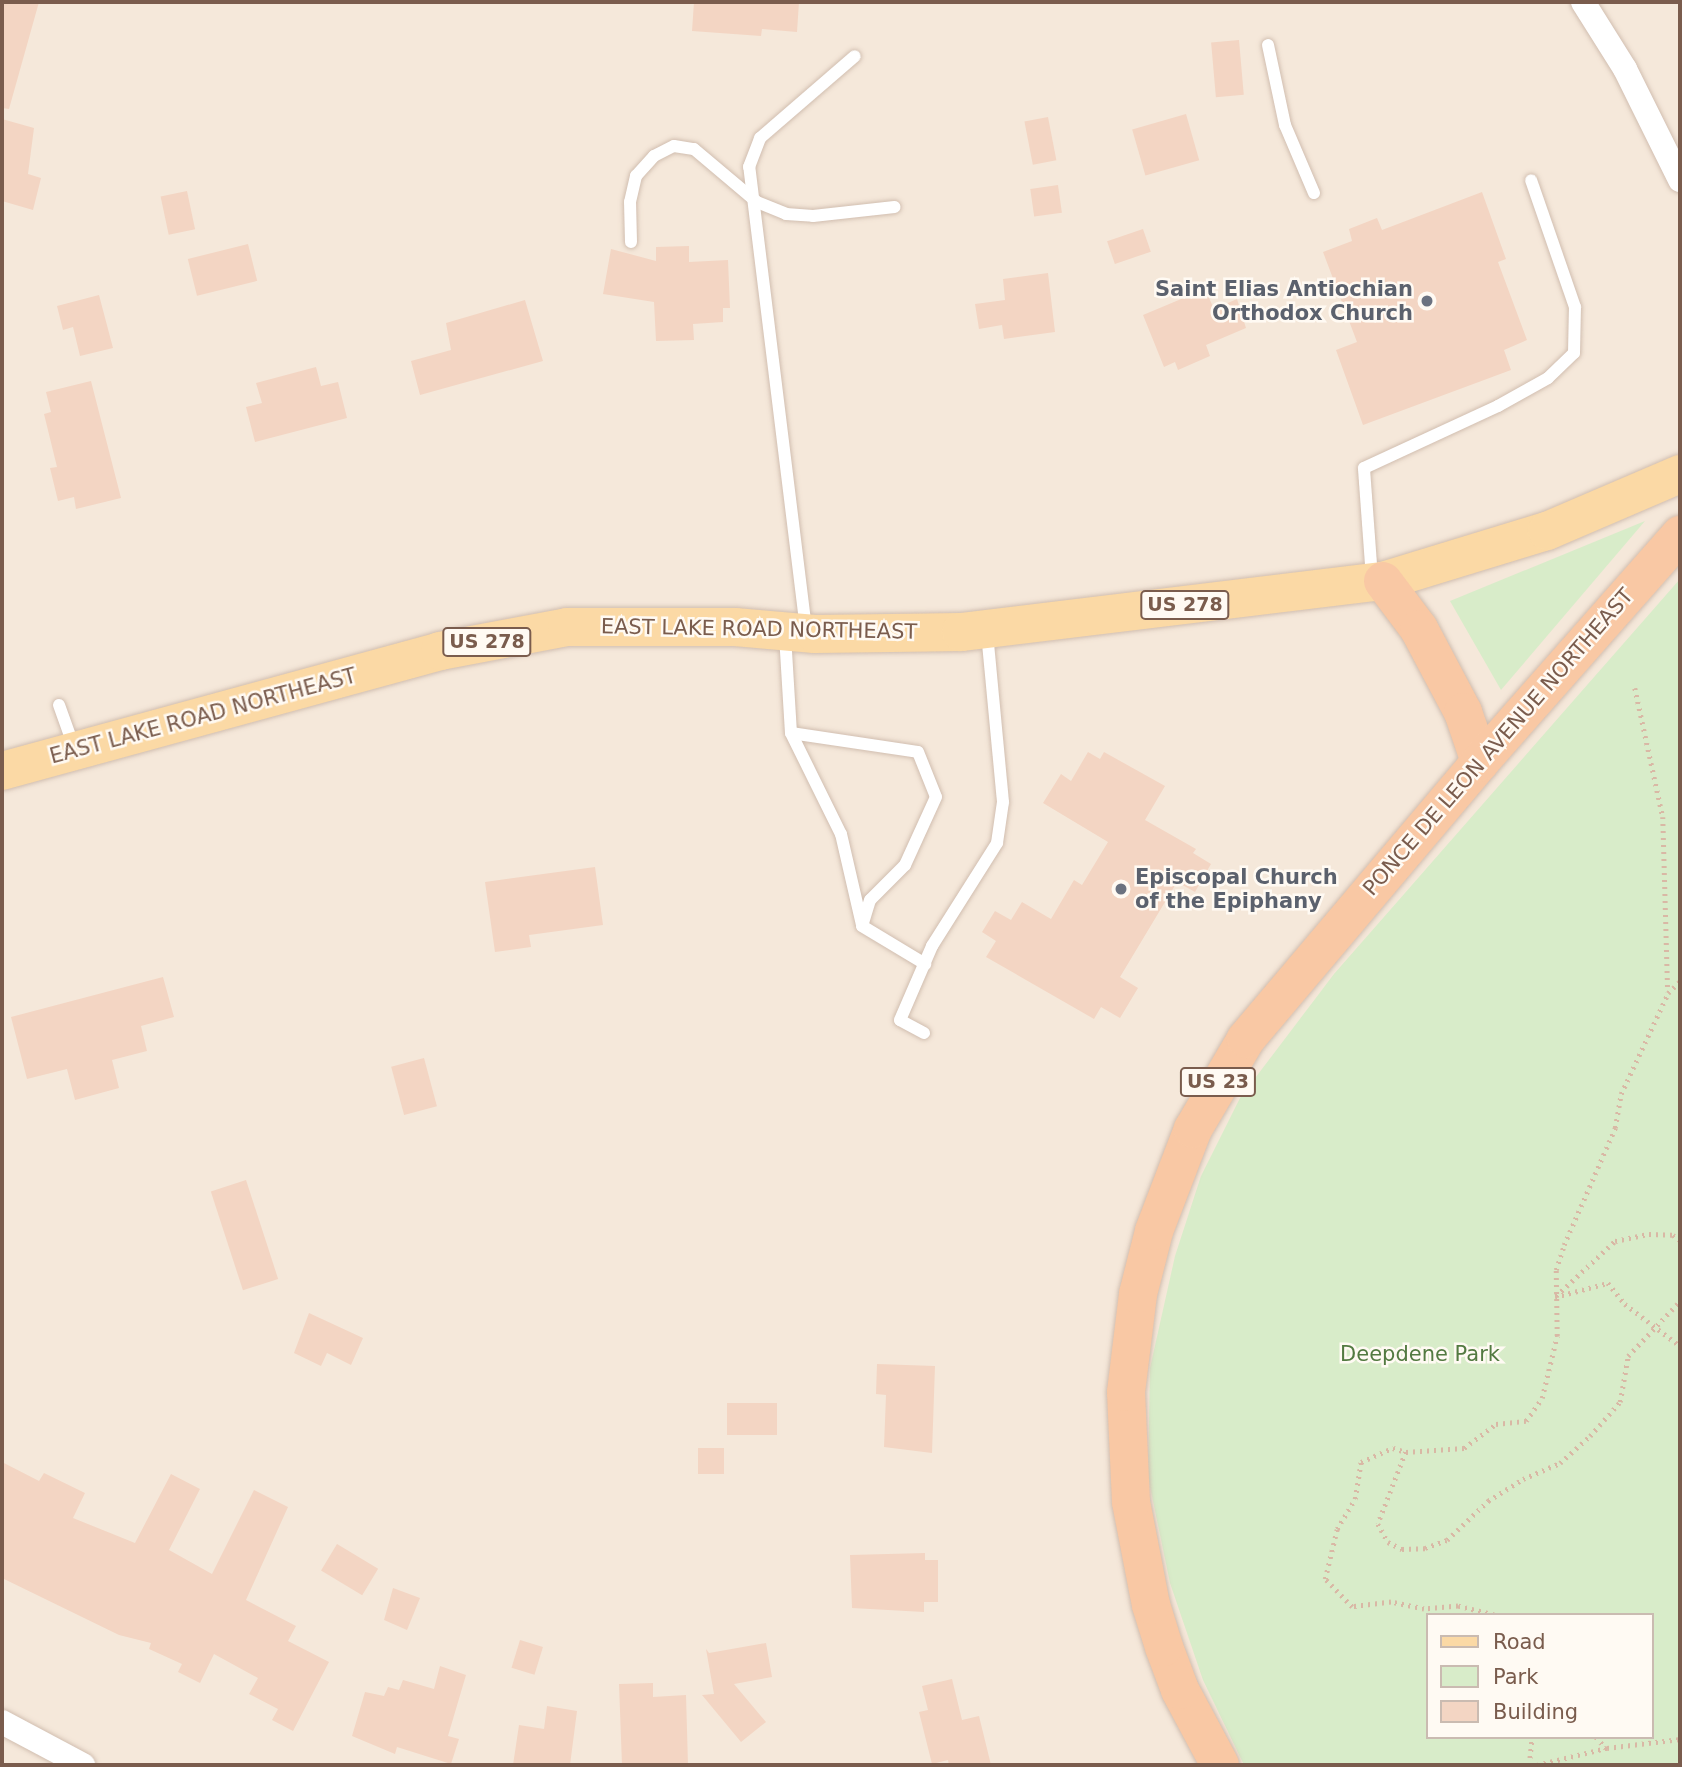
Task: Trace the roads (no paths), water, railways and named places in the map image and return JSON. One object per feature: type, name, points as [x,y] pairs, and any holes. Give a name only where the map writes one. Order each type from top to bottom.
[{"type":"highway","name":"PONCE DE LEON AVENUE NORTHEAST","points":[[1220,1765],[1180,1690],[1164,1647],[1151,1605],[1131,1502],[1126,1392],[1138,1294],[1154,1231],[1193,1129],[1247,1039],[1480,762],[1680,535]]},
{"type":"highway","points":[[1378,582],[1419,629],[1463,712],[1480,762]]},
{"type":"main road","name":"EAST LAKE ROAD NORTHEAST","points":[[2,771],[440,651],[515,636],[616,624],[796,632],[987,629],[1378,582],[1547,531],[1680,474]]},
{"type":"street","points":[[1583,2],[1625,69],[1680,180]]},
{"type":"street","points":[[2,1722],[83,1765]]},
{"type":"lane","points":[[1268,45],[1285,125],[1314,193]]},
{"type":"lane","points":[[855,56],[760,138],[749,167],[757,202],[796,632],[791,733],[841,834],[862,926],[925,964]]},
{"type":"lane","points":[[631,242],[630,202],[636,176],[654,156],[674,146],[694,149],[757,202],[786,214],[813,216],[894,207]]},
{"type":"lane","points":[[1378,582],[1364,468],[1498,406],[1548,378],[1574,353],[1576,307],[1531,180]]},
{"type":"lane","points":[[924,1033],[900,1020],[925,964],[997,843],[1003,802],[987,629]]},
{"type":"lane","points":[[59,705],[75,751]]},
{"type":"lane","points":[[791,733],[918,752],[936,797],[905,865],[870,900],[862,926]]},
{"type":"place","name":"Saint Elias Antiochian Orthodox Church","points":[[1427,301]]},
{"type":"place","name":"Episcopal Church of the Epiphany","points":[[1121,889]]},
{"type":"park label","name":"Deepdene Park","points":[[1420,1354]]}]
